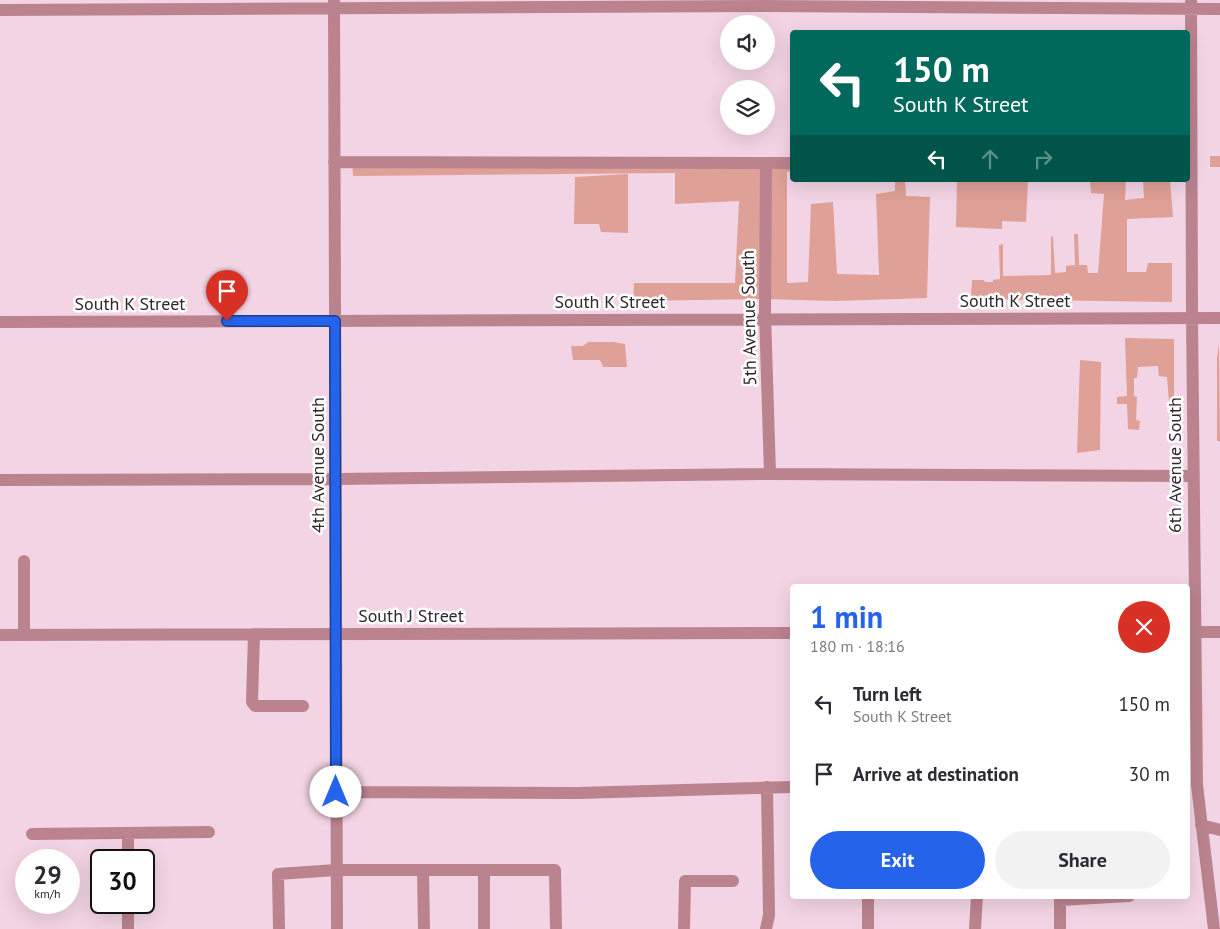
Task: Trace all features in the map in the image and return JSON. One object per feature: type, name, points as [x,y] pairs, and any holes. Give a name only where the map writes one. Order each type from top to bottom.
[{"type":"street","points":[[0,10],[334,4],[764,3],[1191,4],[1220,9]]},
{"type":"street","name":"4th Avenue South","points":[[334,4],[337,929]]},
{"type":"street","name":"6th Avenue South","points":[[1191,4],[1192,785],[1193,806],[1201,826],[1215,887],[1214,929]]},
{"type":"street","points":[[334,162],[790,163]]},
{"type":"street","name":"5th Avenue South","points":[[766,163],[765,319],[770,474]]},
{"type":"street","name":"South K Street","points":[[0,322],[1220,318]]},
{"type":"street","points":[[0,480],[336,480],[770,474],[1193,476]]},
{"type":"street","points":[[24,561],[24,635]]},
{"type":"street","points":[[1191,632],[1220,632]]},
{"type":"street","name":"South J Street","points":[[0,635],[790,633]]},
{"type":"street","points":[[254,634],[252,702],[254,705],[303,706]]},
{"type":"street","points":[[766,929],[769,915],[767,787]]},
{"type":"street","points":[[336,792],[578,793],[790,787]]},
{"type":"street","points":[[1201,826],[1220,830]]},
{"type":"street","points":[[32,834],[209,832]]},
{"type":"street","points":[[128,834],[128,849]]},
{"type":"street","points":[[279,929],[278,874],[336,870],[555,870],[556,929]]},
{"type":"street","points":[[424,870],[424,929]]},
{"type":"street","points":[[484,870],[484,929]]},
{"type":"street","points":[[684,929],[685,881],[733,881]]},
{"type":"street","points":[[868,899],[868,929]]},
{"type":"street","points":[[975,929],[977,899]]},
{"type":"street","points":[[1060,929],[1063,899]]},
{"type":"street","points":[[128,914],[128,929]]},
{"type":"shaded area","points":[[1210,156],[1220,156],[1220,167],[1210,167]]},
{"type":"shaded area","points":[[790,157],[790,171],[787,172],[787,283],[808,282],[811,204],[833,202],[837,274],[879,275],[876,194],[895,191],[895,182],[905,182],[906,196],[930,197],[927,298],[836,301],[763,299],[633,301],[634,283],[735,283],[739,201],[675,204],[675,173],[353,176],[352,158]]},
{"type":"shaded area","points":[[628,174],[628,233],[601,232],[599,224],[574,224],[575,177]]},
{"type":"shaded area","points":[[957,182],[1028,182],[1026,222],[1002,221],[1002,229],[956,227]]},
{"type":"shaded area","points":[[1090,182],[1126,182],[1125,200],[1144,198],[1143,182],[1170,182],[1173,217],[1127,219],[1127,272],[1146,272],[1148,263],[1172,263],[1172,302],[971,299],[972,280],[993,282],[993,280],[1000,279],[999,245],[1003,244],[1003,276],[1051,275],[1051,237],[1053,236],[1055,273],[1066,272],[1066,266],[1075,265],[1074,234],[1078,234],[1079,265],[1087,265],[1088,273],[1098,273],[1104,194],[1091,193]]},
{"type":"shaded area","points":[[1125,338],[1174,339],[1174,415],[1170,414],[1167,377],[1159,376],[1158,366],[1138,367],[1137,378],[1134,378],[1134,396],[1137,397],[1136,420],[1140,421],[1139,430],[1128,429],[1127,404],[1117,404],[1117,397],[1127,396]]},
{"type":"shaded area","points":[[588,342],[625,344],[627,367],[603,367],[600,360],[573,360],[571,346],[583,346]]},
{"type":"shaded area","points":[[1219,343],[1220,441],[1217,441],[1217,359]]},
{"type":"shaded area","points":[[1080,360],[1101,362],[1100,450],[1077,453]]},
{"type":"route","points":[[227,321],[335,321],[336,792]]}]
